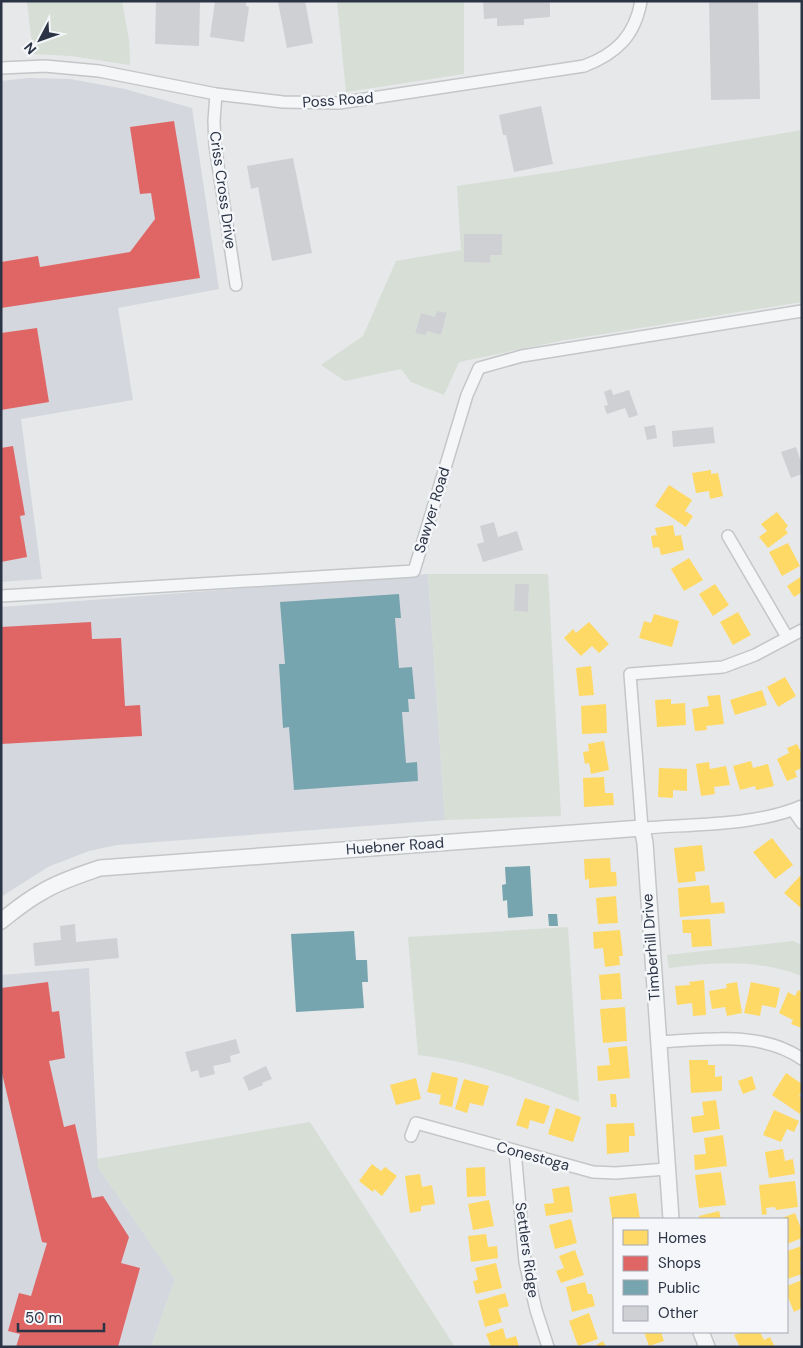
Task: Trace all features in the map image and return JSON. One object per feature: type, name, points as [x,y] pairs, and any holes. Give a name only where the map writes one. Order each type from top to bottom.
[{"type":"street","name":"Poss Road","points":[[1,68],[45,66],[104,71],[216,94],[283,102],[339,103],[576,68],[599,60],[623,42],[632,32],[641,1]]},
{"type":"street","name":"Criss Cross Drive","points":[[216,94],[214,122],[216,152],[236,285]]},
{"type":"street","name":"Sawyer Road","points":[[1,596],[414,572],[467,395],[479,368],[522,356],[802,311]]},
{"type":"street","points":[[728,536],[787,637],[802,630]]},
{"type":"street","name":"Timberhill Drive","points":[[671,1218],[630,674],[723,667],[755,655],[787,637]]},
{"type":"street","points":[[797,808],[802,823]]},
{"type":"street","name":"Huebner Road","points":[[1,921],[42,892],[61,882],[100,868],[752,820],[797,808]]},
{"type":"street","points":[[658,1042],[740,1039],[760,1041],[780,1047],[802,1060]]},
{"type":"street","name":"Conestoga","points":[[411,1136],[416,1123],[593,1172],[616,1173],[666,1169]]},
{"type":"street","name":"Settlers Ridge","points":[[515,1151],[525,1262],[536,1310],[548,1347]]},
{"type":"street","points":[[701,1333],[707,1347]]},
{"type":"shaded area","points":[[27,1],[122,1],[129,40],[130,65],[71,56],[33,54]]},
{"type":"shaded area","points":[[337,1],[464,1],[464,74],[346,92]]},
{"type":"shaded area","points":[[28,78],[70,79],[125,89],[192,108],[219,289],[118,308],[133,400],[21,419],[42,579],[1,582],[1,81]]},
{"type":"shaded area","points":[[802,130],[802,302],[560,341],[459,362],[444,395],[411,382],[401,369],[345,381],[321,365],[363,336],[396,261],[461,250],[457,186],[560,171]],"holes":[[[464,234],[502,234],[502,255],[490,255],[489,263],[464,262]],[[437,311],[447,314],[441,335],[427,331],[426,335],[415,332],[421,313],[435,317]]]},
{"type":"shaded area","points":[[428,574],[445,820],[117,845],[89,851],[48,867],[1,897],[1,607]]},
{"type":"shaded area","points":[[428,574],[548,574],[561,816],[445,820]],"holes":[[[515,584],[529,584],[528,612],[514,611]]]},
{"type":"shaded area","points":[[568,927],[579,1102],[480,1067],[418,1055],[408,937]]},
{"type":"shaded area","points":[[793,941],[802,945],[802,976],[769,967],[736,963],[669,968],[667,955]]},
{"type":"shaded area","points":[[89,968],[98,1167],[175,1279],[151,1347],[1,1347],[1,975]]},
{"type":"shaded area","points":[[310,1122],[455,1347],[151,1347],[175,1279],[98,1167],[97,1159]]},
{"type":"building: Homes","points":[[711,470],[711,474],[718,473],[723,496],[710,499],[709,491],[696,493],[692,473]]},
{"type":"building: Homes","points":[[669,485],[692,500],[685,511],[693,516],[686,527],[655,506]]},
{"type":"building: Homes","points":[[777,512],[788,526],[785,529],[788,533],[768,548],[759,537],[767,531],[761,524]]},
{"type":"building: Homes","points":[[673,525],[675,536],[681,535],[684,550],[661,555],[659,547],[653,548],[651,536],[657,535],[655,528]]},
{"type":"building: Homes","points":[[788,543],[800,566],[782,576],[769,552]]},
{"type":"building: Homes","points":[[689,558],[703,580],[684,591],[671,569]]},
{"type":"building: Homes","points":[[802,576],[802,592],[794,597],[787,586]]},
{"type":"building: Homes","points":[[715,584],[729,605],[713,616],[699,594]]},
{"type":"building: Homes","points":[[738,612],[751,635],[733,645],[720,622]]},
{"type":"building: Homes","points":[[654,614],[679,621],[672,647],[639,638],[644,621],[651,623]]},
{"type":"building: Homes","points":[[589,622],[609,644],[599,653],[592,646],[581,656],[564,638],[573,629],[576,633]]},
{"type":"building: Homes","points":[[591,666],[594,695],[579,696],[576,668]]},
{"type":"building: Homes","points":[[785,677],[796,696],[778,707],[767,687]]},
{"type":"building: Homes","points":[[762,690],[767,705],[735,715],[730,700]]},
{"type":"building: Homes","points":[[720,695],[724,724],[706,726],[707,730],[695,731],[692,709],[709,706],[707,696]]},
{"type":"building: Homes","points":[[671,699],[671,704],[685,703],[686,725],[657,727],[655,700]]},
{"type":"building: Homes","points":[[606,704],[607,733],[582,734],[581,706]]},
{"type":"building: Homes","points":[[604,741],[609,770],[591,774],[589,763],[585,764],[583,752],[589,751],[588,744]]},
{"type":"building: Homes","points":[[797,744],[802,754],[802,768],[795,771],[797,777],[787,781],[777,759],[789,753],[787,748]]},
{"type":"building: Homes","points":[[751,761],[753,768],[768,764],[774,786],[756,790],[755,786],[740,790],[733,766]]},
{"type":"building: Homes","points":[[709,762],[710,769],[726,766],[730,785],[714,787],[715,794],[701,796],[696,764]]},
{"type":"building: Homes","points":[[659,768],[687,769],[687,791],[673,790],[673,798],[658,797]]},
{"type":"building: Homes","points":[[604,777],[605,793],[613,793],[614,805],[584,807],[583,778]]},
{"type":"building: Homes","points":[[772,838],[793,865],[775,879],[753,852]]},
{"type":"building: Homes","points":[[702,845],[705,871],[695,872],[696,881],[678,883],[674,848]]},
{"type":"building: Homes","points":[[610,858],[611,872],[616,872],[617,886],[589,888],[589,879],[585,880],[584,859]]},
{"type":"building: Homes","points":[[800,876],[802,877],[802,909],[784,893]]},
{"type":"building: Homes","points":[[709,885],[711,903],[724,902],[725,913],[680,917],[678,888]]},
{"type":"building: Homes","points":[[616,896],[618,923],[598,924],[596,898]]},
{"type":"building: Homes","points":[[710,919],[712,946],[692,947],[691,933],[683,933],[682,920]]},
{"type":"building: Homes","points":[[620,930],[623,956],[619,956],[620,965],[605,967],[603,948],[594,949],[593,932]]},
{"type":"building: Homes","points":[[620,973],[622,999],[601,1000],[599,975]]},
{"type":"building: Homes","points":[[704,980],[706,1015],[693,1016],[692,1003],[677,1005],[675,986],[690,985],[689,982]]},
{"type":"building: Homes","points":[[737,982],[742,1013],[727,1016],[725,1007],[712,1009],[709,991],[727,988],[726,984]]},
{"type":"building: Homes","points":[[751,982],[780,988],[776,1008],[762,1005],[760,1016],[744,1013]]},
{"type":"building: Homes","points":[[798,990],[802,992],[802,1028],[791,1024],[793,1020],[779,1013],[788,992],[795,996]]},
{"type":"building: Homes","points":[[625,1007],[627,1041],[603,1043],[600,1009]]},
{"type":"building: Homes","points":[[627,1046],[630,1078],[598,1081],[597,1066],[610,1065],[608,1048]]},
{"type":"building: Homes","points":[[689,1060],[708,1060],[708,1065],[715,1065],[715,1077],[722,1076],[722,1091],[691,1093]]},
{"type":"building: Homes","points":[[432,1072],[458,1078],[452,1107],[439,1104],[441,1095],[427,1092]]},
{"type":"building: Homes","points":[[786,1073],[802,1084],[802,1091],[799,1096],[802,1098],[800,1114],[772,1095]]},
{"type":"building: Homes","points":[[752,1076],[756,1089],[743,1094],[738,1081]]},
{"type":"building: Homes","points":[[416,1078],[421,1099],[396,1105],[390,1085]]},
{"type":"building: Homes","points":[[464,1079],[489,1086],[483,1106],[470,1103],[467,1113],[455,1109]]},
{"type":"building: Homes","points":[[610,1094],[616,1094],[617,1107],[611,1107]]},
{"type":"building: Homes","points":[[525,1098],[550,1106],[544,1124],[530,1120],[528,1129],[516,1125]]},
{"type":"building: Homes","points":[[716,1100],[720,1129],[693,1133],[691,1117],[704,1115],[702,1102]]},
{"type":"building: Homes","points":[[556,1108],[581,1117],[573,1142],[548,1134]]},
{"type":"building: Homes","points":[[774,1110],[799,1121],[794,1132],[787,1129],[781,1142],[763,1135]]},
{"type":"building: Homes","points":[[634,1123],[635,1136],[629,1136],[629,1152],[607,1154],[606,1124]]},
{"type":"building: Homes","points":[[723,1135],[727,1166],[695,1170],[694,1155],[706,1154],[704,1138]]},
{"type":"building: Homes","points":[[783,1149],[785,1161],[793,1159],[795,1174],[769,1178],[765,1152]]},
{"type":"building: Homes","points":[[372,1164],[381,1171],[385,1167],[397,1176],[382,1196],[374,1189],[373,1192],[359,1181]]},
{"type":"building: Homes","points":[[485,1167],[486,1196],[467,1197],[466,1168]]},
{"type":"building: Homes","points":[[721,1172],[726,1205],[699,1208],[695,1175]]},
{"type":"building: Homes","points":[[420,1174],[422,1187],[432,1185],[435,1204],[421,1206],[421,1211],[410,1213],[405,1176]]},
{"type":"building: Homes","points":[[795,1181],[798,1207],[776,1210],[775,1207],[766,1208],[767,1214],[762,1215],[759,1185]]},
{"type":"building: Homes","points":[[569,1186],[573,1212],[546,1216],[544,1204],[554,1203],[552,1189]]},
{"type":"building: Homes","points":[[636,1193],[640,1218],[613,1218],[613,1225],[609,1197]]},
{"type":"building: Homes","points":[[489,1200],[494,1226],[473,1230],[468,1204]]},
{"type":"building: Homes","points":[[719,1211],[721,1218],[700,1218],[699,1216]]},
{"type":"building: Homes","points":[[795,1213],[802,1231],[802,1238],[788,1244],[788,1218],[782,1218]]},
{"type":"building: Homes","points":[[571,1219],[577,1243],[555,1249],[549,1225]]},
{"type":"building: Homes","points":[[486,1234],[488,1247],[497,1246],[498,1258],[471,1262],[468,1236]]},
{"type":"building: Homes","points":[[802,1246],[802,1262],[800,1262],[802,1274],[788,1279],[788,1251]]},
{"type":"building: Homes","points":[[575,1250],[584,1275],[561,1283],[556,1271],[564,1268],[559,1256]]},
{"type":"building: Homes","points":[[496,1263],[502,1288],[476,1294],[473,1281],[478,1280],[475,1268]]},
{"type":"building: Homes","points":[[802,1280],[802,1308],[794,1312],[788,1297],[788,1286]]},
{"type":"building: Homes","points":[[585,1282],[588,1294],[592,1294],[595,1306],[572,1312],[566,1287]]},
{"type":"building: Homes","points":[[505,1293],[509,1306],[498,1309],[502,1322],[485,1327],[478,1301]]},
{"type":"building: Homes","points":[[589,1313],[598,1339],[578,1346],[569,1321]]},
{"type":"building: Homes","points":[[503,1328],[506,1339],[516,1336],[519,1347],[491,1347],[486,1334]]},
{"type":"building: Homes","points":[[644,1333],[661,1333],[664,1341],[649,1346]]},
{"type":"building: Homes","points":[[739,1333],[760,1333],[764,1340],[770,1337],[775,1347],[740,1347],[734,1335]]},
{"type":"building: Homes","points":[[603,1341],[606,1347],[593,1347]]},
{"type":"building: Shops","points":[[174,121],[200,278],[1,308],[1,262],[38,256],[40,267],[130,252],[155,219],[151,193],[140,194],[130,127]]},
{"type":"building: Shops","points":[[37,328],[49,402],[1,410],[1,333]]},
{"type":"building: Shops","points":[[13,446],[25,515],[20,516],[27,557],[1,562],[1,448]]},
{"type":"building: Shops","points":[[91,622],[92,639],[121,638],[125,706],[140,705],[142,736],[1,744],[1,627]]},
{"type":"building: Shops","points":[[48,982],[52,1012],[59,1011],[65,1058],[49,1061],[64,1127],[75,1124],[92,1198],[103,1196],[129,1237],[121,1263],[140,1268],[118,1347],[16,1347],[20,1334],[8,1331],[19,1293],[31,1296],[47,1243],[42,1242],[1,1069],[1,988]]},
{"type":"building: Public","points":[[399,594],[401,618],[395,618],[399,668],[412,667],[415,699],[408,699],[409,712],[402,712],[406,763],[417,762],[418,781],[294,790],[289,727],[283,728],[279,664],[285,664],[280,602]]},
{"type":"building: Public","points":[[530,866],[533,916],[508,918],[507,900],[503,901],[502,885],[506,884],[505,867]]},
{"type":"building: Public","points":[[548,914],[557,914],[558,926],[549,926]]},
{"type":"building: Public","points":[[354,931],[356,960],[367,960],[368,982],[362,982],[364,1008],[296,1012],[291,934]]},
{"type":"building: Other","points":[[156,1],[200,1],[199,46],[155,44]]},
{"type":"building: Other","points":[[215,1],[246,1],[246,6],[249,7],[244,42],[210,37]]},
{"type":"building: Other","points":[[305,1],[313,43],[287,48],[278,2]]},
{"type":"building: Other","points":[[483,1],[550,1],[550,17],[524,19],[524,25],[497,26],[497,18],[484,19]]},
{"type":"building: Other","points":[[709,1],[758,1],[760,99],[711,100]]},
{"type":"building: Other","points":[[541,106],[553,164],[514,172],[506,135],[503,135],[499,115]]},
{"type":"building: Other","points":[[293,158],[312,253],[272,261],[258,187],[251,189],[247,166]]},
{"type":"building: Other","points":[[464,234],[502,234],[502,255],[490,255],[490,263],[464,262]]},
{"type":"building: Other","points":[[437,311],[447,313],[441,335],[427,331],[426,335],[415,333],[421,313],[435,317]]},
{"type":"building: Other","points":[[611,389],[613,395],[629,390],[638,415],[629,418],[625,408],[607,414],[604,406],[608,405],[604,392]]},
{"type":"building: Other","points":[[655,425],[657,438],[647,440],[644,427]]},
{"type":"building: Other","points":[[713,427],[715,443],[673,447],[672,431]]},
{"type":"building: Other","points":[[796,447],[802,465],[802,474],[791,478],[781,452]]},
{"type":"building: Other","points":[[494,522],[498,537],[517,531],[523,550],[483,562],[477,544],[484,542],[480,526]]},
{"type":"building: Other","points":[[515,584],[529,584],[528,612],[514,611]]},
{"type":"building: Other","points":[[75,924],[76,942],[117,938],[119,958],[35,966],[33,943],[61,940],[60,926]]},
{"type":"building: Other","points":[[236,1039],[240,1053],[230,1056],[231,1062],[213,1066],[215,1074],[200,1078],[198,1070],[191,1072],[185,1052]]},
{"type":"building: Other","points":[[266,1066],[272,1079],[249,1091],[243,1077]]}]
